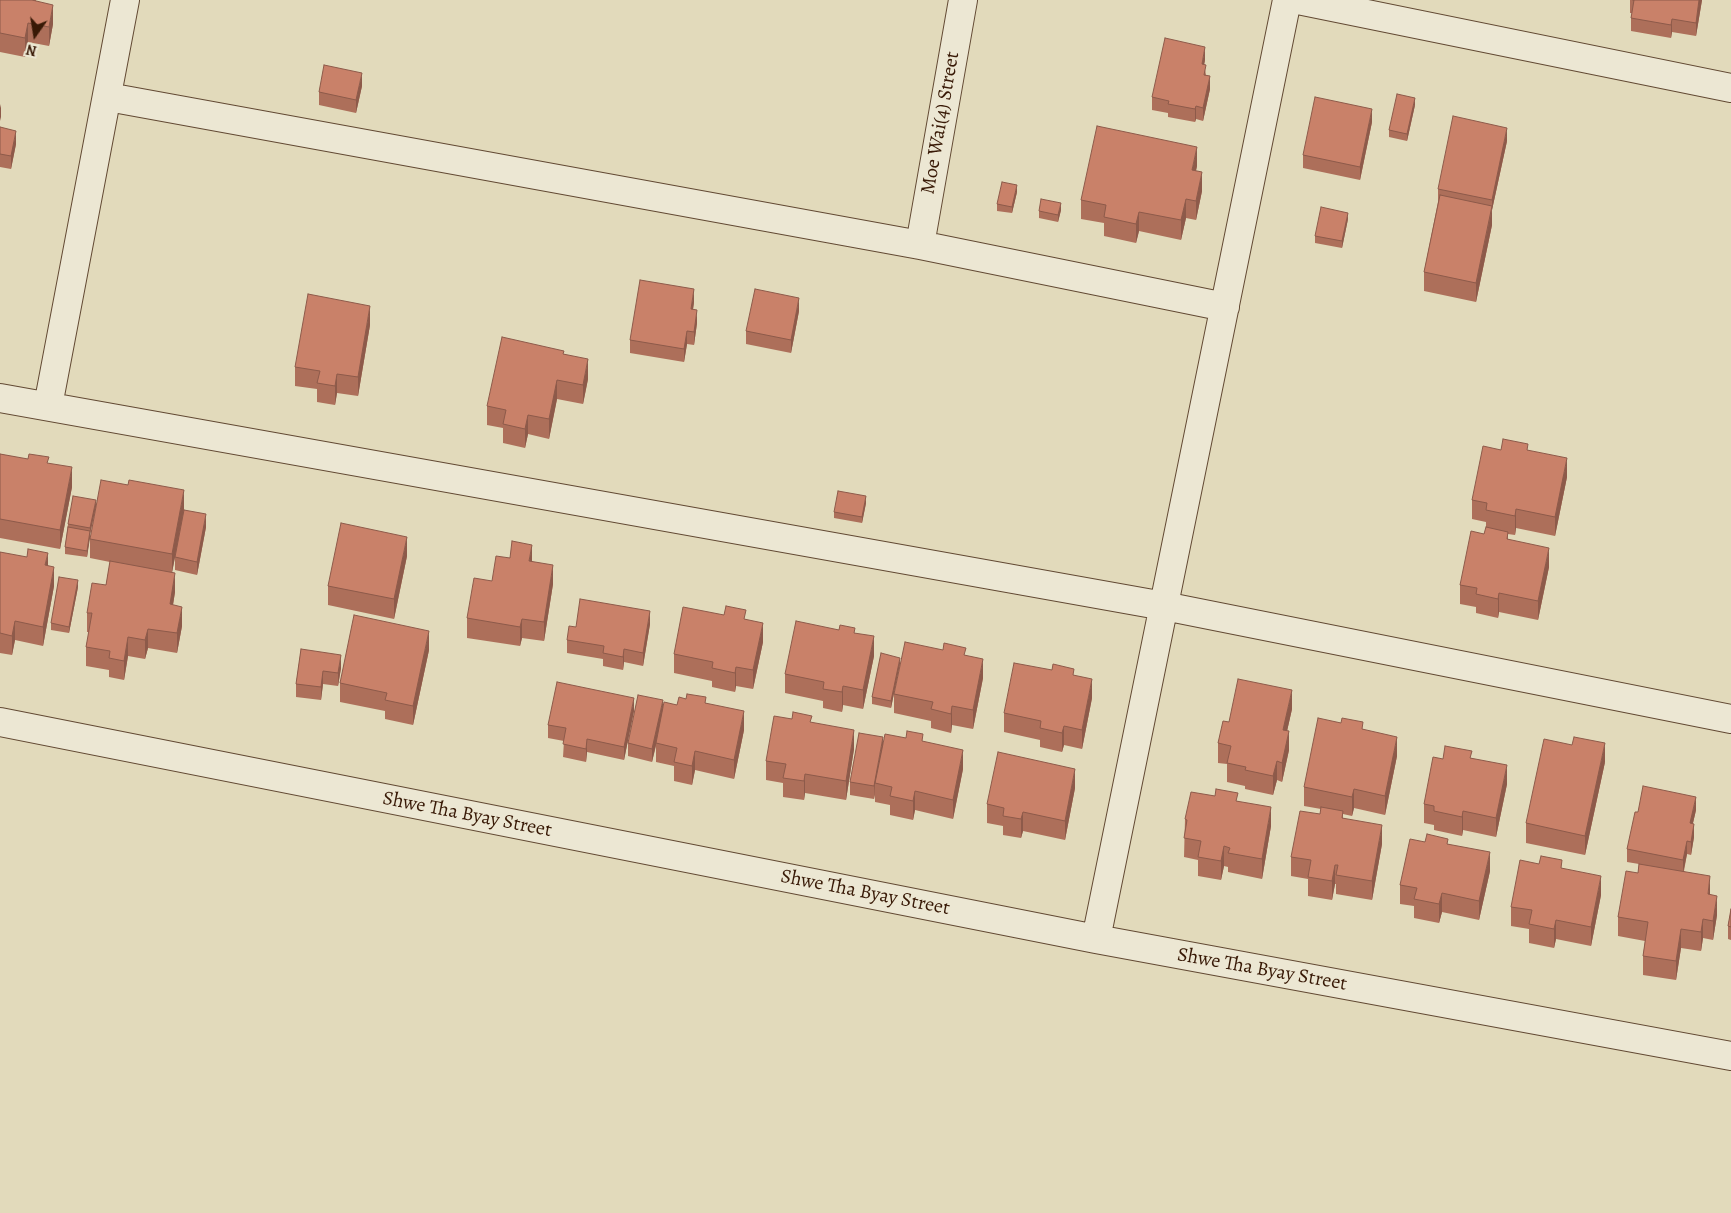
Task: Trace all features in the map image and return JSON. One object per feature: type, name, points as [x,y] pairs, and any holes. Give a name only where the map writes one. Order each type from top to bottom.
[{"type":"street","points":[[48,406],[125,0]]},
{"type":"street","name":"Moe Wai(4) Street","points":[[920,246],[963,0]]},
{"type":"street","points":[[1096,939],[1287,0]]},
{"type":"street","points":[[1298,0],[1731,88]]},
{"type":"street","points":[[108,97],[920,246],[1225,307]]},
{"type":"street","points":[[0,398],[1164,606],[1731,718]]},
{"type":"street","name":"Shwe Tha Byay Street","points":[[0,722],[1096,939],[1731,1056]]},
{"type":"building","points":[[0,0],[32,0],[53,5],[49,27],[28,23],[25,38],[0,33]]},
{"type":"building","points":[[1634,0],[1699,0],[1696,23],[1672,19],[1671,25],[1631,18]]},
{"type":"building","points":[[1165,38],[1205,47],[1202,64],[1206,65],[1204,75],[1210,76],[1203,108],[1196,106],[1195,109],[1168,104],[1169,101],[1152,97]]},
{"type":"building","points":[[324,65],[362,73],[356,100],[319,92]]},
{"type":"building","points":[[1397,94],[1415,98],[1407,134],[1389,130]]},
{"type":"building","points":[[1315,97],[1372,109],[1360,167],[1303,155]]},
{"type":"building","points":[[1453,116],[1507,128],[1492,200],[1438,189]]},
{"type":"building","points":[[1097,126],[1197,147],[1192,170],[1202,172],[1196,201],[1186,199],[1181,220],[1139,212],[1136,224],[1104,217],[1106,205],[1081,200]]},
{"type":"building","points":[[0,127],[16,131],[11,156],[0,154]]},
{"type":"building","points":[[1002,182],[1017,185],[1012,207],[997,204]]},
{"type":"building","points":[[1440,195],[1492,206],[1476,283],[1424,272]]},
{"type":"building","points":[[1041,199],[1061,203],[1058,215],[1039,211]]},
{"type":"building","points":[[1321,207],[1348,213],[1342,241],[1315,236]]},
{"type":"building","points":[[640,280],[694,289],[691,309],[697,310],[694,332],[687,331],[684,349],[630,340]]},
{"type":"building","points":[[755,289],[799,298],[791,340],[746,331]]},
{"type":"building","points":[[308,294],[370,306],[358,377],[337,374],[335,386],[317,383],[320,371],[295,367]]},
{"type":"building","points":[[502,337],[564,351],[563,354],[588,359],[583,385],[557,380],[549,419],[528,415],[525,429],[503,424],[506,410],[487,406]]},
{"type":"building","points":[[1503,439],[1528,444],[1527,450],[1567,458],[1555,517],[1516,509],[1515,516],[1486,510],[1487,503],[1472,500],[1483,446],[1501,450]]},
{"type":"building","points":[[0,454],[28,459],[29,454],[49,457],[47,463],[72,467],[60,530],[0,519]]},
{"type":"building","points":[[101,480],[128,485],[129,480],[184,490],[172,554],[90,539]]},
{"type":"building","points":[[838,491],[866,496],[862,517],[834,512]]},
{"type":"building","points":[[73,496],[96,500],[90,528],[68,524]]},
{"type":"building","points":[[184,510],[206,514],[197,562],[175,557]]},
{"type":"building","points":[[341,523],[407,537],[394,599],[328,586]]},
{"type":"building","points":[[68,527],[90,531],[87,551],[65,547]]},
{"type":"building","points":[[1486,527],[1508,532],[1507,539],[1549,548],[1538,601],[1499,593],[1498,599],[1476,594],[1477,588],[1460,585],[1471,531],[1484,534]]},
{"type":"building","points":[[512,541],[532,545],[529,561],[553,565],[544,622],[522,619],[520,627],[467,618],[474,578],[492,581],[496,556],[510,558]]},
{"type":"building","points":[[28,549],[48,553],[45,565],[54,567],[43,627],[15,621],[12,636],[0,633],[0,552],[27,557]]},
{"type":"building","points":[[110,561],[175,573],[170,604],[182,607],[177,633],[148,629],[145,640],[128,637],[124,661],[109,658],[110,651],[86,647],[92,613],[87,613],[92,583],[106,585]]},
{"type":"building","points":[[59,577],[78,580],[69,627],[51,623]]},
{"type":"building","points":[[580,599],[650,611],[643,653],[624,649],[623,657],[603,653],[604,646],[567,640],[569,626],[576,627]]},
{"type":"building","points":[[726,606],[746,610],[744,619],[763,623],[753,670],[736,667],[735,673],[712,668],[713,662],[674,654],[683,607],[724,615]]},
{"type":"building","points":[[354,615],[429,631],[413,706],[385,700],[387,693],[340,683]]},
{"type":"building","points":[[796,621],[839,630],[840,625],[855,628],[854,633],[874,636],[863,690],[843,686],[842,692],[823,689],[824,682],[785,674]]},
{"type":"building","points":[[905,642],[943,650],[944,643],[966,648],[964,655],[983,659],[973,710],[952,706],[951,714],[931,709],[933,702],[894,694]]},
{"type":"building","points":[[301,649],[341,655],[338,673],[323,671],[321,687],[296,684]]},
{"type":"building","points":[[881,653],[900,658],[891,701],[872,697]]},
{"type":"building","points":[[1014,663],[1052,670],[1053,664],[1074,669],[1073,675],[1092,679],[1082,730],[1064,726],[1062,733],[1040,728],[1041,721],[1004,713]]},
{"type":"building","points":[[1238,679],[1292,690],[1283,730],[1289,731],[1282,763],[1277,761],[1273,776],[1245,770],[1246,767],[1227,763],[1231,746],[1218,743],[1223,721],[1229,722]]},
{"type":"building","points":[[557,682],[634,698],[624,747],[587,739],[586,749],[563,744],[566,728],[548,725]]},
{"type":"building","points":[[687,694],[706,697],[705,703],[744,711],[734,760],[695,751],[692,766],[674,762],[677,748],[656,743],[664,702],[677,705],[679,697],[686,699]]},
{"type":"building","points":[[638,695],[663,700],[652,749],[628,743]]},
{"type":"building","points":[[793,712],[812,716],[810,722],[854,730],[846,781],[805,774],[804,781],[783,778],[786,764],[766,761],[774,716],[792,719]]},
{"type":"building","points":[[1318,718],[1341,723],[1342,718],[1363,722],[1362,729],[1397,737],[1385,796],[1354,789],[1352,797],[1304,787]]},
{"type":"building","points":[[907,731],[923,734],[922,741],[963,750],[953,800],[915,791],[913,801],[890,796],[892,787],[875,783],[885,734],[906,738]]},
{"type":"building","points":[[859,733],[883,737],[874,786],[850,782]]},
{"type":"building","points":[[1574,737],[1605,743],[1585,836],[1526,823],[1544,739],[1572,745]]},
{"type":"building","points":[[1445,746],[1472,751],[1470,758],[1507,765],[1496,818],[1463,811],[1462,817],[1434,811],[1434,806],[1424,804],[1433,757],[1443,759]]},
{"type":"building","points":[[998,752],[1075,769],[1065,821],[1023,812],[1021,819],[1003,816],[1004,808],[987,804]]},
{"type":"building","points":[[1643,786],[1696,797],[1690,823],[1694,824],[1691,842],[1687,841],[1683,860],[1627,849],[1635,812],[1638,812]]},
{"type":"building","points":[[1216,789],[1238,793],[1236,801],[1271,807],[1262,859],[1228,853],[1230,848],[1224,846],[1221,861],[1198,857],[1201,841],[1184,838],[1187,820],[1185,819],[1191,792],[1215,796]]},
{"type":"building","points":[[1321,807],[1343,811],[1342,818],[1382,825],[1372,881],[1336,875],[1338,865],[1335,865],[1332,881],[1308,877],[1311,860],[1291,857],[1300,811],[1320,814]]},
{"type":"building","points":[[1427,834],[1448,839],[1447,844],[1490,852],[1479,901],[1442,893],[1439,904],[1414,899],[1417,888],[1400,885],[1410,839],[1425,842]]},
{"type":"building","points":[[1541,856],[1562,860],[1561,868],[1601,876],[1591,927],[1556,920],[1554,929],[1529,924],[1532,910],[1511,907],[1520,860],[1539,864]]},
{"type":"building","points":[[1639,864],[1710,876],[1708,894],[1717,896],[1713,921],[1703,919],[1701,932],[1681,929],[1676,961],[1643,956],[1648,922],[1618,917],[1626,871],[1638,873]]},
{"type":"building","points":[[1731,909],[1731,927],[1728,926]]}]
